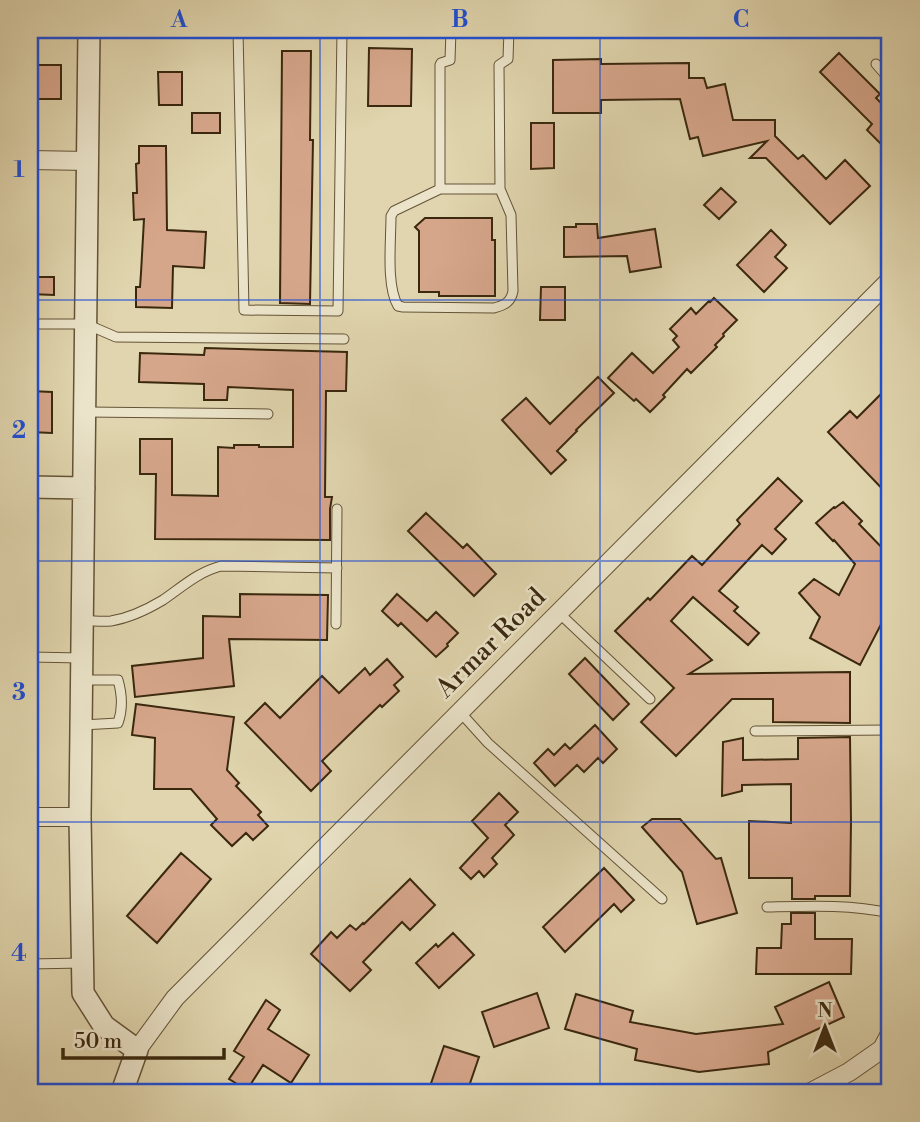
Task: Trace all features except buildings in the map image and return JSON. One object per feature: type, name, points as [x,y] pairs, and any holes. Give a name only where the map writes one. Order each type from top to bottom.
[{"type":"street","points":[[89,30],[80,817],[82,964],[83,993],[104,1026],[137,1050],[122,1092]]},
{"type":"street","points":[[30,160],[88,161]]},
{"type":"street","name":"Armar Road","points":[[137,1050],[175,998],[890,280]]},
{"type":"street","points":[[30,487],[84,488]]},
{"type":"street","points":[[30,817],[80,817]]},
{"type":"street","points":[[811,1092],[849,1072],[883,1049],[890,1034]]},
{"type":"lane","points":[[238,30],[244,310],[338,311],[342,30]]},
{"type":"lane","points":[[440,189],[440,65],[451,58],[451,30]]},
{"type":"lane","points":[[500,189],[440,189],[394,211],[391,216],[391,285],[398,306],[494,308],[508,303],[512,298],[512,221],[500,189],[499,65],[508,59],[509,30]]},
{"type":"lane","points":[[876,64],[890,80]]},
{"type":"lane","points":[[30,324],[86,324],[117,337],[344,339]]},
{"type":"lane","points":[[85,412],[268,414]]},
{"type":"lane","points":[[336,624],[337,509]]},
{"type":"lane","points":[[82,620],[110,621],[134,614],[152,606],[194,577],[221,566],[337,568]]},
{"type":"lane","points":[[559,612],[650,699]]},
{"type":"lane","points":[[30,657],[82,658]]},
{"type":"lane","points":[[81,725],[118,723],[121,714],[118,680],[82,680]]},
{"type":"lane","points":[[460,712],[488,743],[662,898]]},
{"type":"lane","points":[[754,731],[890,730]]},
{"type":"lane","points":[[767,908],[811,906],[890,913]]},
{"type":"lane","points":[[30,964],[82,964]]}]
